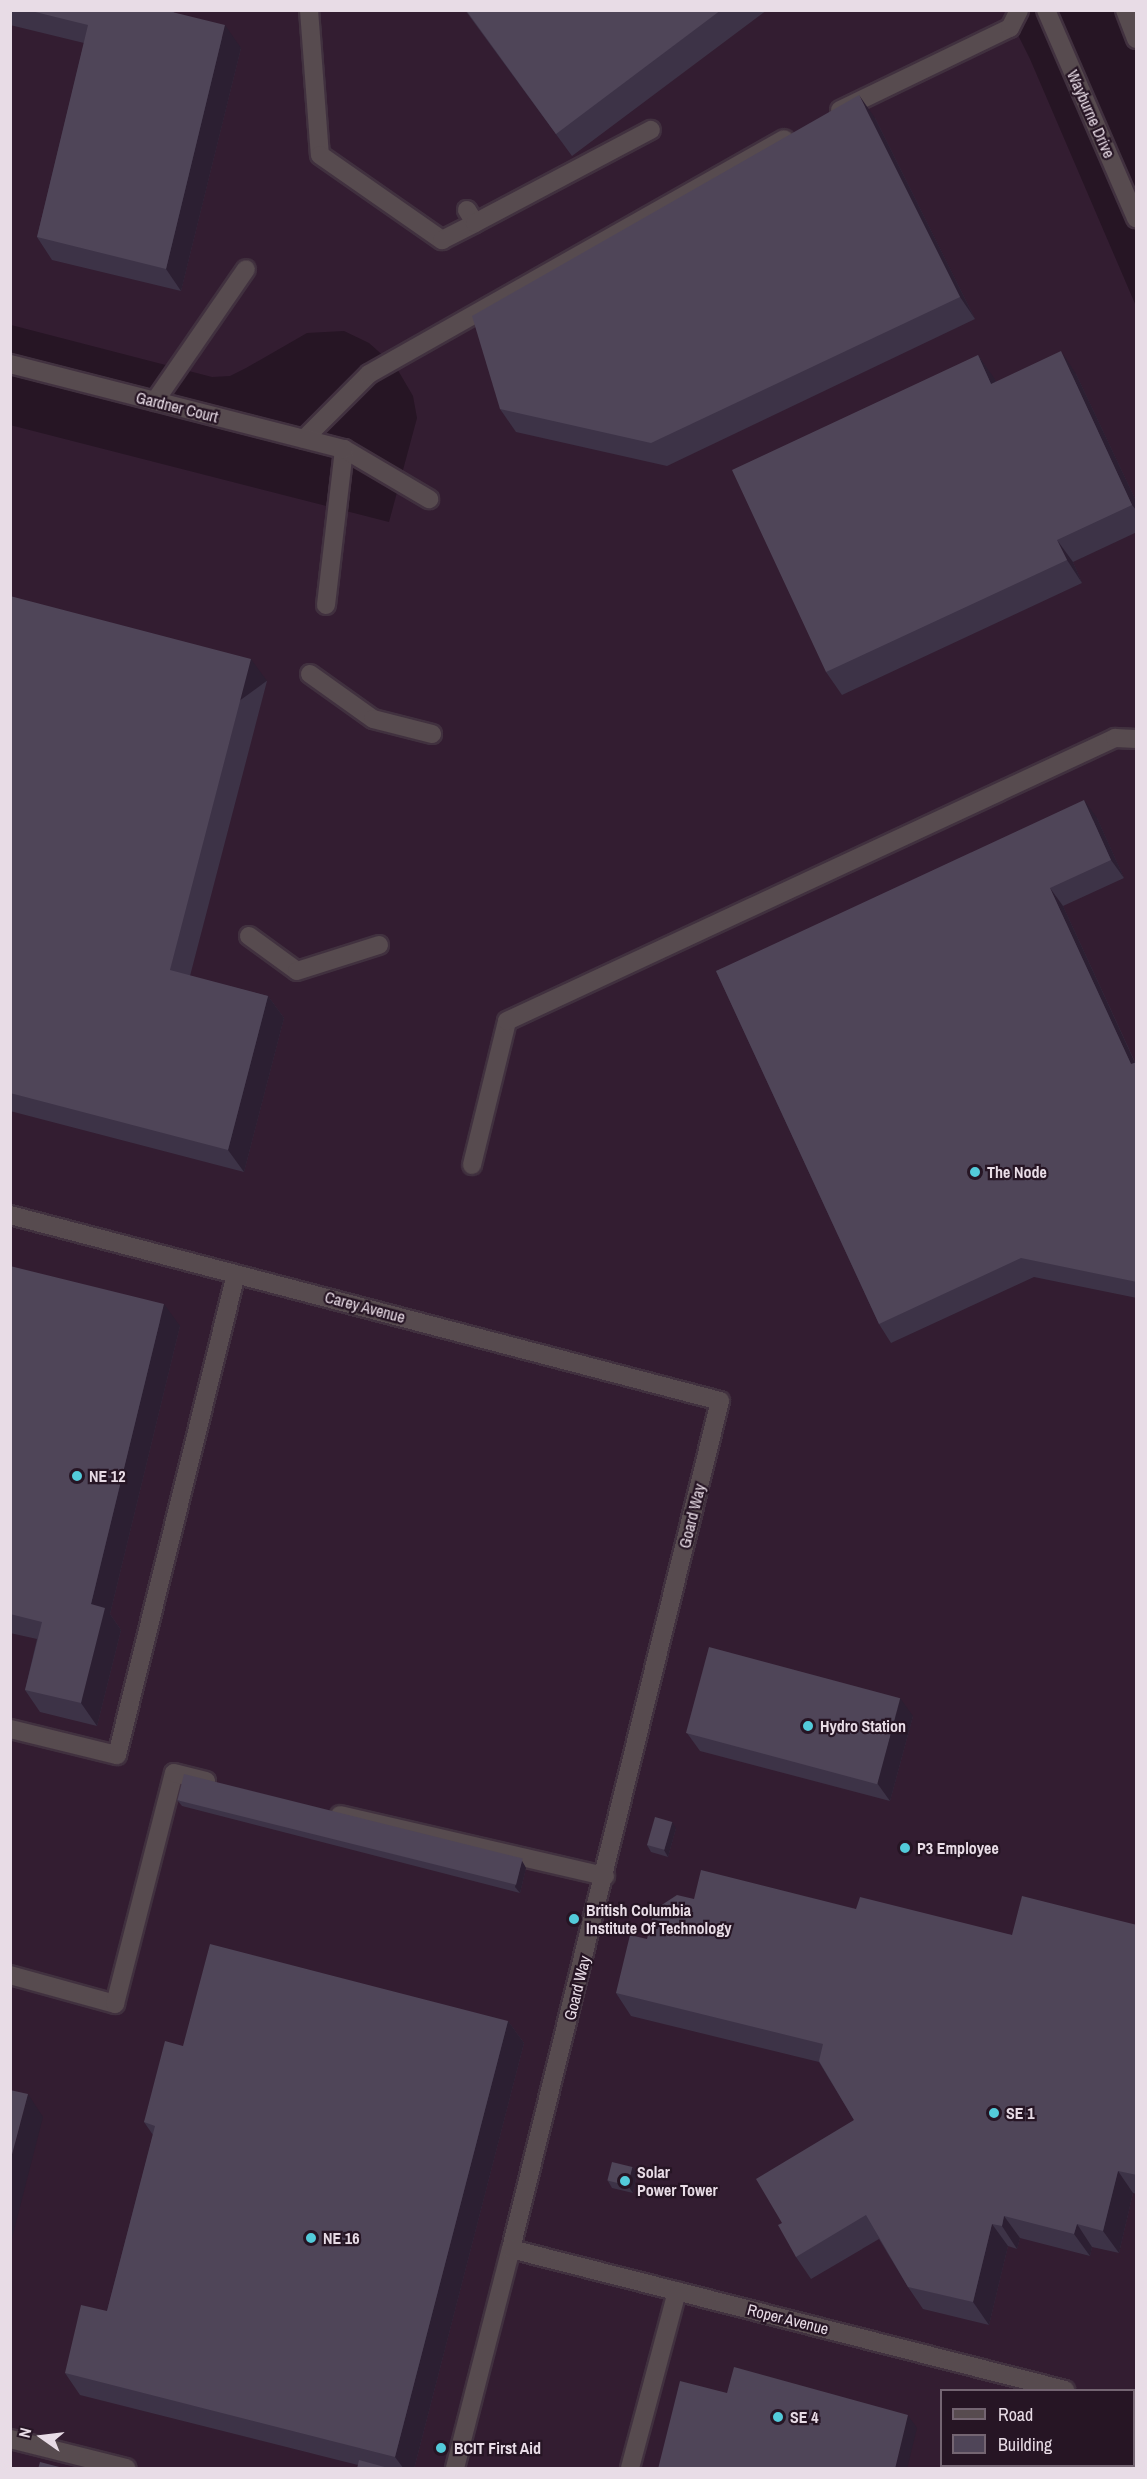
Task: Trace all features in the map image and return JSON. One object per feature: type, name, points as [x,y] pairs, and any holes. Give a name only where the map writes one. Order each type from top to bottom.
[{"type":"street","points":[[309,10],[320,155],[442,240],[471,216],[651,130]]},
{"type":"street","points":[[825,118],[1010,28],[1019,10]]},
{"type":"street","name":"Wayburne Drive","points":[[1046,10],[1137,218]]},
{"type":"street","points":[[1125,10],[1137,39]]},
{"type":"street","points":[[304,439],[369,374],[729,167],[804,129]]},
{"type":"street","points":[[155,401],[246,269]]},
{"type":"street","name":"Gardner Court","points":[[10,364],[344,449],[429,499]]},
{"type":"street","points":[[326,605],[344,449]]},
{"type":"street","points":[[310,674],[373,719],[432,734]]},
{"type":"street","points":[[472,1165],[507,1021],[1115,738],[1137,739]]},
{"type":"street","points":[[249,936],[297,971],[379,945]]},
{"type":"street","name":"Carey Avenue","points":[[10,1215],[720,1401]]},
{"type":"street","points":[[10,1729],[117,1755],[236,1275]]},
{"type":"street","name":"Goard Way","points":[[455,2469],[604,1876],[720,1401]]},
{"type":"street","points":[[10,1975],[115,2004],[174,1773],[220,1785]]},
{"type":"street","points":[[325,1811],[604,1876]]},
{"type":"street","name":"Roper Avenue","points":[[511,2248],[1057,2389]]},
{"type":"street","points":[[630,2469],[677,2291]]},
{"type":"street","points":[[10,2439],[126,2469]]},
{"type":"shaded area","points":[[11,11],[1006,11],[1030,59],[1136,306],[1136,2468],[11,2468],[10,425],[389,522],[417,418],[413,396],[396,367],[369,343],[344,331],[307,333],[230,376],[212,377],[11,325]]},
{"type":"building","points":[[27,10],[164,10],[225,25],[166,269],[37,237],[88,25]]},
{"type":"building","points":[[466,10],[721,10],[556,134]]},
{"type":"building","points":[[859,95],[960,297],[651,443],[500,409],[472,316]]},
{"type":"building","points":[[1061,351],[1132,505],[1057,540],[1067,560],[826,672],[732,470],[978,355],[991,384]]},
{"type":"building","points":[[10,596],[251,659],[170,970],[268,996],[228,1150],[10,1093]]},
{"type":"building","name":"The Node","points":[[1084,800],[1111,860],[1050,888],[1131,1064],[1137,1062],[1137,1282],[1021,1258],[879,1324],[716,971]]},
{"type":"building","name":"NE 12","points":[[10,1266],[164,1304],[91,1604],[105,1608],[81,1703],[25,1690],[42,1622],[10,1614]]},
{"type":"building","name":"Hydro Station","points":[[709,1647],[900,1698],[877,1784],[686,1733]]},
{"type":"building","points":[[184,1774],[523,1858],[516,1885],[177,1800]]},
{"type":"building","points":[[655,1817],[672,1822],[664,1850],[647,1845]]},
{"type":"building","name":"SE 1","points":[[701,1870],[856,1909],[860,1897],[1012,1935],[1022,1896],[1137,1925],[1137,2175],[1118,2171],[1103,2231],[1077,2224],[1074,2234],[1004,2216],[1002,2226],[992,2224],[973,2302],[908,2287],[866,2215],[796,2257],[778,2225],[782,2223],[756,2179],[854,2120],[819,2061],[823,2044],[616,1993],[630,1935],[647,1939],[654,1910],[677,1895],[694,1899]]},
{"type":"building","name":"NE 16","points":[[210,1944],[508,2021],[395,2457],[65,2373],[81,2305],[107,2311],[155,2126],[144,2122],[165,2041],[183,2046]]},
{"type":"building","points":[[10,2090],[28,2094],[10,2162]]},
{"type":"building","points":[[612,2162],[632,2167],[628,2186],[607,2180]]},
{"type":"building","name":"SE 4","points":[[734,2367],[908,2415],[895,2469],[658,2469],[680,2381],[727,2393]]},
{"type":"building","points":[[359,2460],[392,2469],[357,2469]]},
{"type":"building","points":[[40,2462],[67,2469],[38,2469]]},
{"type":"building","points":[[1076,2467],[1095,2467],[1102,2469],[1076,2469]]},
{"type":"place","name":"The Node","points":[[975,1172]]},
{"type":"place","name":"NE 12","points":[[77,1476]]},
{"type":"place","name":"Hydro Station","points":[[808,1726]]},
{"type":"place","name":"P3 Employee","points":[[905,1848]]},
{"type":"place","name":"British Columbia Institute Of Technology","points":[[574,1919]]},
{"type":"place","name":"SE 1","points":[[994,2113]]},
{"type":"place","name":"Solar Power Tower","points":[[625,2181]]},
{"type":"place","name":"NE 16","points":[[311,2238]]},
{"type":"place","name":"SE 4","points":[[778,2417]]},
{"type":"place","name":"BCIT First Aid","points":[[441,2448]]}]
